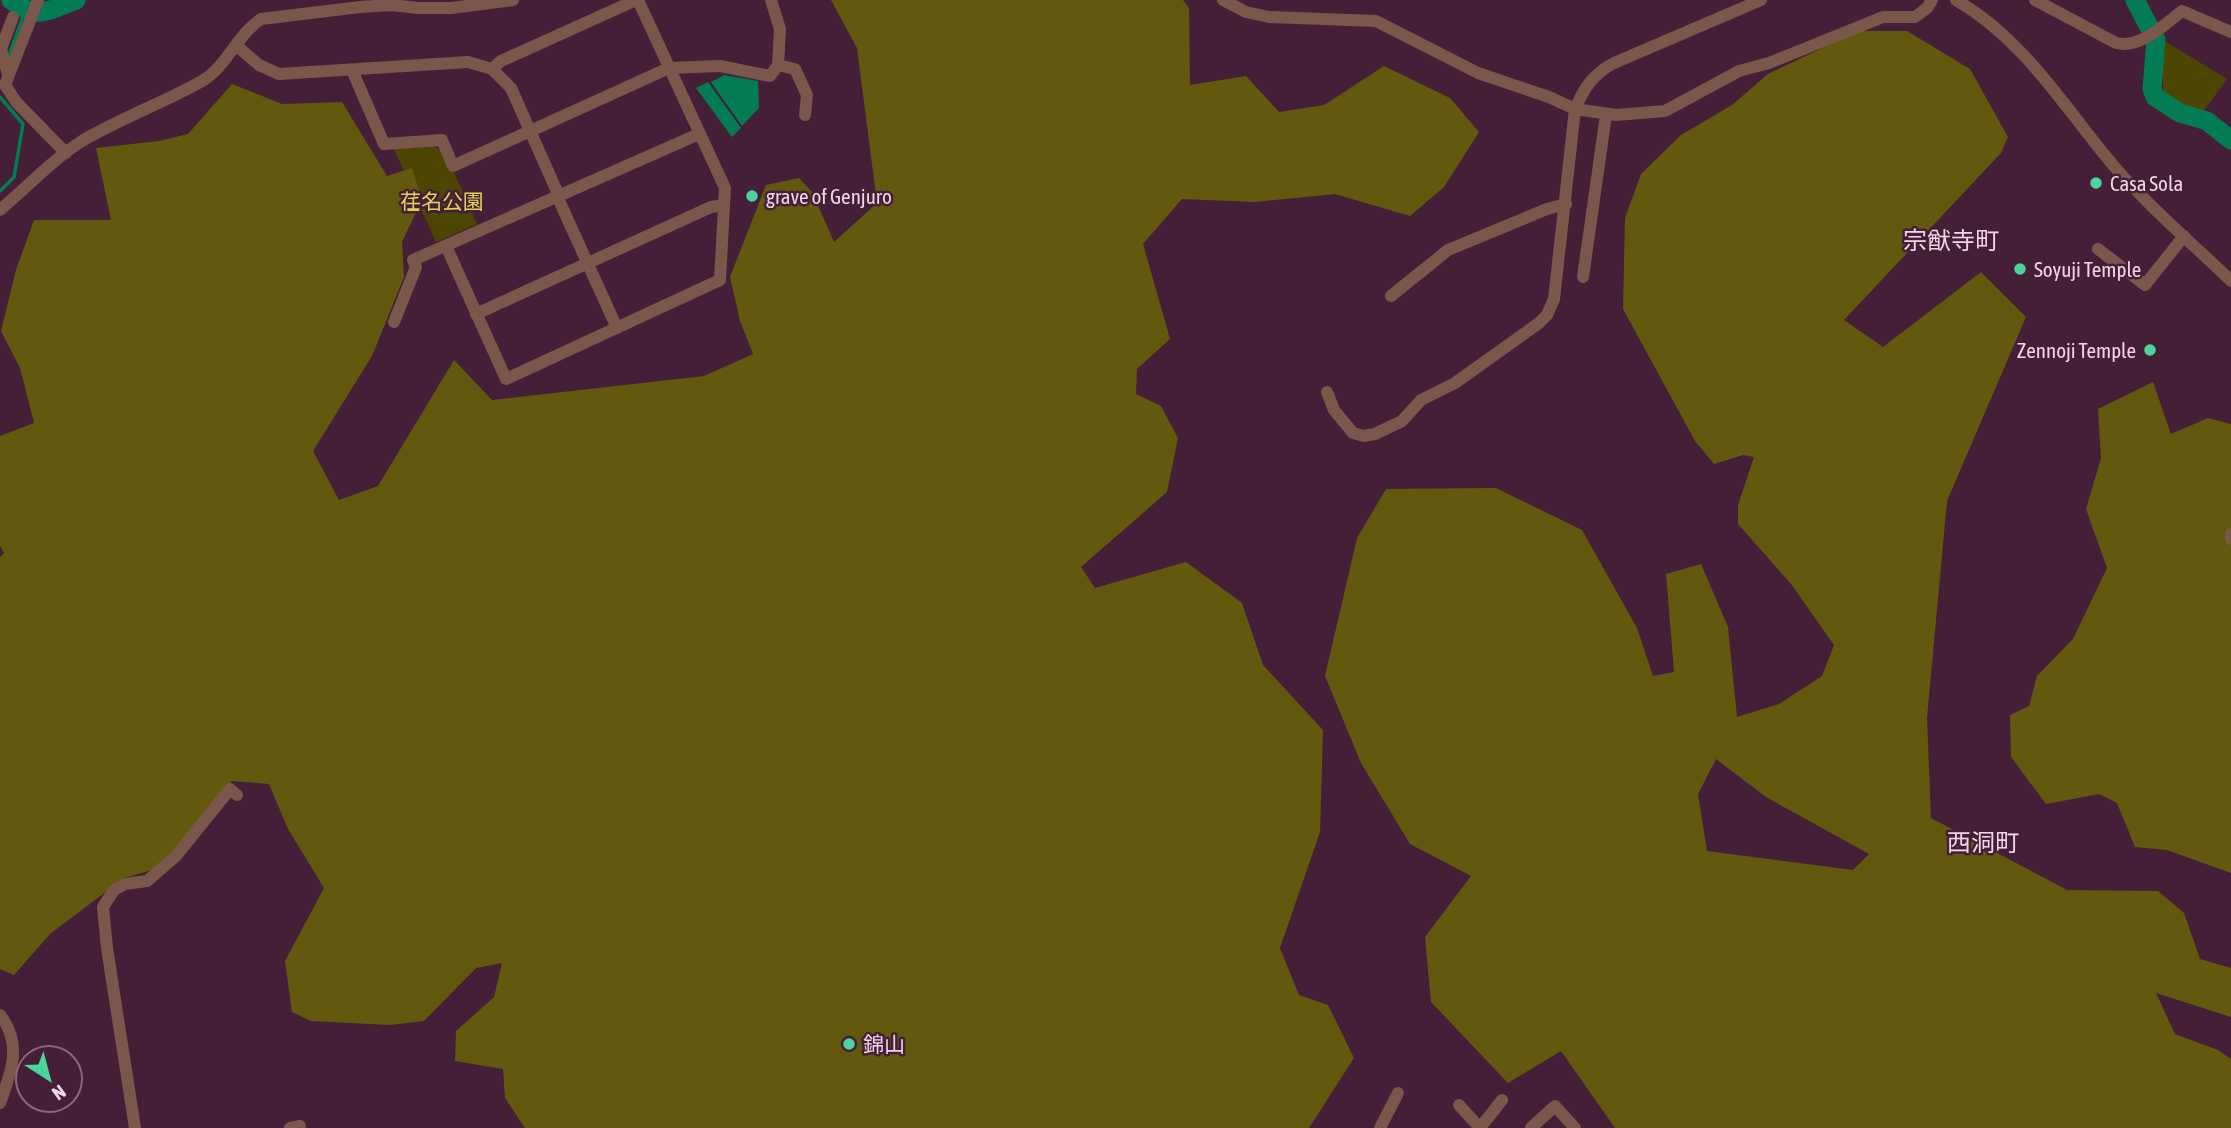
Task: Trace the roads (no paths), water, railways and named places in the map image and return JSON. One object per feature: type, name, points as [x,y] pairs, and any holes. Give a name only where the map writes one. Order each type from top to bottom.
[{"type":"street","points":[[0,210],[66,153],[122,118],[203,80],[237,46],[254,24],[270,16],[391,5],[451,8],[513,0]]},
{"type":"street","points":[[446,246],[506,379],[720,280],[724,188],[637,0],[502,61],[492,69]]},
{"type":"street","points":[[352,70],[384,144],[442,140],[453,166],[669,68],[720,66],[769,76],[778,65],[780,29],[771,0]]},
{"type":"street","points":[[1223,0],[1246,12],[1261,16],[1376,21],[1478,73],[1549,97],[1575,109],[1606,114],[1665,111],[1739,71],[1769,63],[1883,17],[1915,17],[1927,8],[1932,0]]},
{"type":"street","points":[[1327,392],[1334,410],[1353,433],[1363,436],[1376,434],[1402,421],[1421,400],[1455,383],[1539,323],[1554,299],[1575,109],[1586,85],[1609,66],[1761,0]]},
{"type":"street","points":[[1956,0],[1973,9],[2027,57],[2114,166],[2231,281]]},
{"type":"street","points":[[2035,0],[2126,46],[2145,38],[2182,11],[2231,32]]},
{"type":"street","points":[[4,75],[38,1]]},
{"type":"street","points":[[13,17],[1,49],[5,85],[17,103],[66,153]]},
{"type":"street","points":[[237,46],[266,69],[279,74],[468,62],[492,69],[511,88],[617,328]]},
{"type":"street","points":[[778,65],[795,69],[807,95],[805,115]]},
{"type":"street","points":[[1583,277],[1606,114]]},
{"type":"street","points":[[394,322],[416,267],[413,260],[699,134]]},
{"type":"street","points":[[1391,296],[1448,250],[1508,224],[1566,204]]},
{"type":"street","points":[[476,314],[711,206],[724,205]]},
{"type":"street","points":[[2098,249],[2145,285],[2184,236]]},
{"type":"street","points":[[2231,534],[2231,540]]},
{"type":"street","points":[[135,1128],[103,907],[108,897],[120,886],[146,881],[176,856],[230,789],[237,795]]},
{"type":"street","points":[[0,1015],[6,1023],[12,1043],[13,1066],[0,1103]]},
{"type":"street","points":[[1380,1128],[1398,1093]]},
{"type":"street","points":[[1459,1105],[1480,1128],[1502,1100]]},
{"type":"street","points":[[1531,1128],[1555,1106],[1576,1128]]},
{"type":"waterway","points":[[11,0],[36,12],[50,10],[76,0]]},
{"type":"waterway","points":[[2135,0],[2156,40],[2152,89],[2155,97],[2180,113],[2207,121],[2231,140]]},
{"type":"waterway","points":[[8,58],[25,11]]},
{"type":"waterway","points":[[0,97],[23,124],[14,177],[0,191]]},
{"type":"place","name":"Casa Sola","points":[[2096,183]]},
{"type":"place","name":"grave of Genjuro","points":[[752,196]]},
{"type":"place","name":"Soyuji Temple","points":[[2020,269]]},
{"type":"place","name":"Zennoji Temple","points":[[2150,350]]},
{"type":"place","name":"錦山","points":[[849,1044]]},
{"type":"district","name":"宗猷寺町","points":[[1951,240]]},
{"type":"district","name":"西洞町","points":[[1983,842]]},
{"type":"park label","name":"荏名公園","points":[[442,201]]}]
